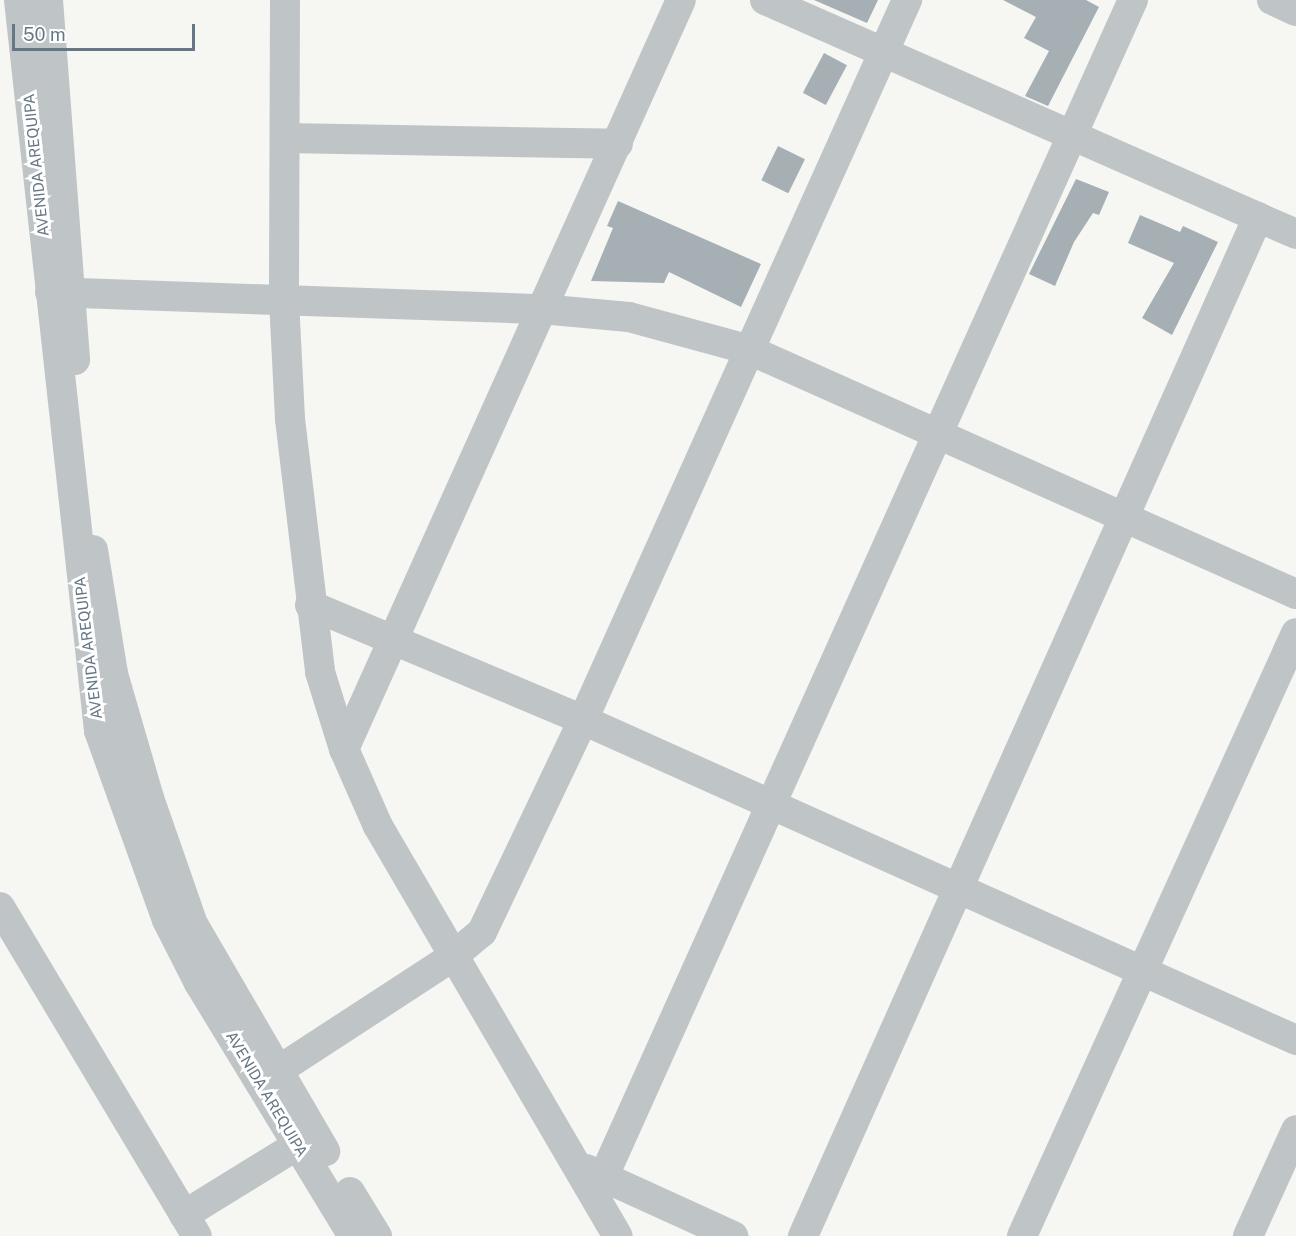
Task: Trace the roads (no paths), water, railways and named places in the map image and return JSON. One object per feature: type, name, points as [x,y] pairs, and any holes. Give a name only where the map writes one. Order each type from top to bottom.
[{"type":"street","name":"AVENIDA AREQUIPA","points":[[19,0],[61,291]]},
{"type":"street","name":"AVENIDA AREQUIPA","points":[[48,0],[61,291],[99,731],[162,910],[199,983],[269,1076],[306,1139],[352,1236]]},
{"type":"street","points":[[285,0],[284,300],[290,419],[310,605],[320,672],[344,749],[378,826],[452,957],[618,1236]]},
{"type":"street","points":[[344,749],[681,0]]},
{"type":"street","points":[[765,0],[885,50],[1296,234]]},
{"type":"street","points":[[269,1076],[452,957],[482,932],[583,720],[747,349],[907,0]]},
{"type":"street","points":[[603,1178],[936,432],[1132,0]]},
{"type":"street","points":[[1272,0],[1296,11]]},
{"type":"street","points":[[285,138],[618,144]]},
{"type":"street","points":[[803,1236],[959,892],[1258,217]]},
{"type":"street","points":[[61,291],[541,309],[629,317],[747,349],[1296,594]]},
{"type":"street","points":[[310,605],[395,638],[583,720],[959,892],[1296,1040]]},
{"type":"street","points":[[1022,1236],[1296,633]]},
{"type":"street","points":[[0,907],[190,1225],[306,1139]]},
{"type":"street","points":[[1248,1236],[1296,1130]]},
{"type":"street","name":"AVENIDA AREQUIPA","points":[[306,1139],[377,1236]]},
{"type":"street","points":[[572,1161],[603,1178],[734,1236]]}]
